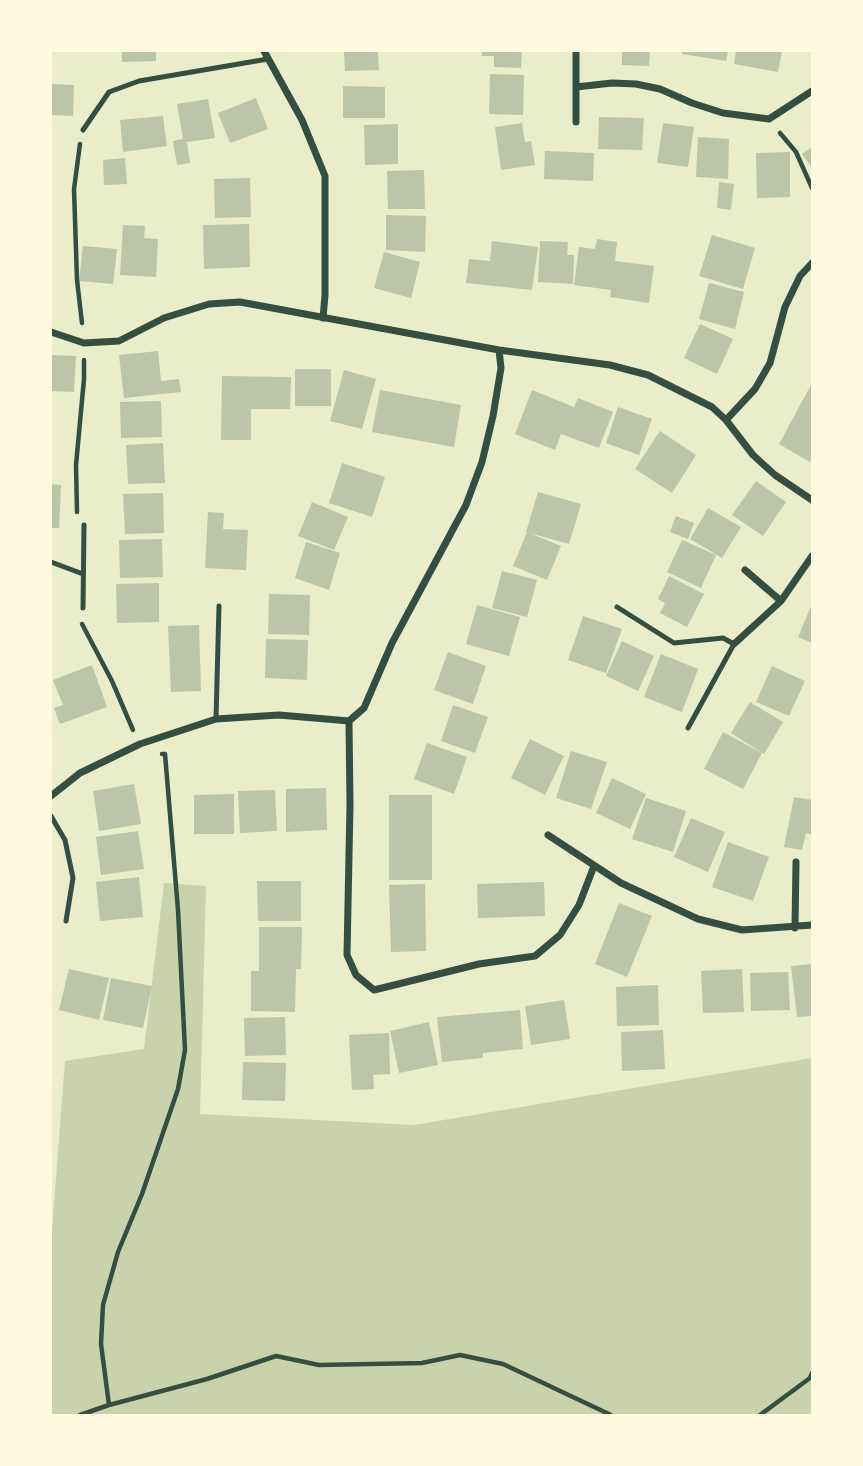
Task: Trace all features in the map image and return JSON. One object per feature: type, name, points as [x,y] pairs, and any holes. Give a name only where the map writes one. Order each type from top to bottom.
[{"type":"street","points":[[576,51],[576,122]]},
{"type":"street","points":[[266,55],[302,120],[325,176],[323,318]]},
{"type":"street","points":[[576,87],[612,83],[636,84],[660,89],[723,113],[769,119],[812,91]]},
{"type":"street","points":[[726,420],[755,389],[770,363],[785,306],[800,276],[812,263]]},
{"type":"street","points":[[51,332],[84,343],[119,341],[164,318],[209,304],[240,302],[499,350],[610,365],[648,375],[712,407],[726,420],[753,455],[812,500]]},
{"type":"street","points":[[51,796],[80,773],[139,744],[216,719],[279,715],[349,721],[364,708],[392,643],[466,505],[482,462],[493,416],[500,368],[499,350]]},
{"type":"street","points":[[734,644],[781,601],[812,555]]},
{"type":"street","points":[[745,570],[781,601]]},
{"type":"street","points":[[349,721],[347,955],[356,975],[374,989],[479,964],[535,956],[560,935],[579,905],[594,866]]},
{"type":"street","points":[[548,835],[621,883],[698,919],[742,930],[812,925]]},
{"type":"street","points":[[795,928],[796,862]]},
{"type":"lane","points":[[83,130],[108,92],[139,81],[266,55]]},
{"type":"lane","points":[[83,525],[83,608]]},
{"type":"lane","points":[[51,562],[83,574]]},
{"type":"lane","points":[[216,719],[219,606]]},
{"type":"lane","points":[[617,607],[674,643],[723,638],[734,644],[688,728]]},
{"type":"lane","points":[[51,816],[65,840],[73,878],[66,921]]},
{"type":"path","points":[[769,119],[796,152],[812,188]]},
{"type":"path","points":[[80,1415],[207,1379],[276,1356],[319,1365],[422,1363],[460,1356],[503,1364],[611,1415]]},
{"type":"path","points":[[760,1415],[810,1378],[812,1373]]},
{"type":"green space","points":[[164,883],[206,886],[200,1114],[414,1125],[812,1058],[812,1415],[51,1415],[51,1243],[65,1061],[144,1049]]},
{"type":"building","points":[[122,51],[156,51],[156,61],[122,62]]},
{"type":"building","points":[[344,51],[378,51],[379,70],[345,71]]},
{"type":"building","points":[[482,51],[522,51],[521,68],[494,67],[494,56],[482,56]]},
{"type":"building","points":[[622,51],[650,51],[649,66],[622,65]]},
{"type":"building","points":[[682,51],[728,51],[726,61],[682,54]]},
{"type":"building","points":[[736,51],[782,51],[778,72],[734,64]]},
{"type":"building","points":[[490,74],[524,75],[523,115],[489,114]]},
{"type":"building","points":[[51,84],[74,85],[73,116],[51,115]]},
{"type":"building","points":[[343,86],[385,87],[385,118],[343,118]]},
{"type":"building","points":[[256,98],[268,129],[230,143],[218,113]]},
{"type":"building","points":[[208,99],[215,138],[187,142],[190,163],[177,165],[173,141],[183,139],[177,104]]},
{"type":"building","points":[[163,116],[167,146],[123,152],[120,120]]},
{"type":"building","points":[[599,117],[644,118],[642,150],[598,149]]},
{"type":"building","points":[[522,123],[525,142],[531,141],[535,165],[501,170],[495,127]]},
{"type":"building","points":[[663,123],[694,127],[688,167],[657,163]]},
{"type":"building","points":[[398,124],[398,164],[365,165],[364,125]]},
{"type":"building","points":[[698,137],[729,139],[728,179],[696,177]]},
{"type":"building","points":[[812,147],[812,168],[802,154]]},
{"type":"building","points":[[545,151],[594,153],[593,181],[544,179]]},
{"type":"building","points":[[790,152],[790,197],[757,198],[756,153]]},
{"type":"building","points":[[125,158],[127,184],[104,185],[103,160]]},
{"type":"building","points":[[424,170],[425,209],[388,209],[387,171]]},
{"type":"building","points":[[250,178],[251,217],[215,218],[214,179]]},
{"type":"building","points":[[719,182],[734,184],[731,210],[717,208]]},
{"type":"building","points":[[386,215],[426,216],[425,252],[386,250]]},
{"type":"building","points":[[249,224],[250,267],[204,269],[203,225]]},
{"type":"building","points":[[123,225],[145,226],[144,238],[158,239],[156,277],[120,275]]},
{"type":"building","points":[[712,235],[755,248],[743,289],[699,276]]},
{"type":"building","points":[[597,239],[617,242],[615,261],[654,266],[649,303],[610,297],[611,290],[574,285],[579,247],[595,249]]},
{"type":"building","points":[[492,241],[538,247],[532,290],[466,283],[469,259],[490,261]]},
{"type":"building","points":[[540,241],[568,242],[567,255],[574,255],[573,284],[538,282]]},
{"type":"building","points":[[83,246],[117,249],[113,284],[79,281]]},
{"type":"building","points":[[384,252],[420,262],[411,298],[374,288]]},
{"type":"building","points":[[709,283],[744,292],[735,329],[699,319]]},
{"type":"building","points":[[700,324],[733,339],[717,374],[684,358]]},
{"type":"building","points":[[158,351],[161,381],[179,379],[181,392],[124,398],[119,355]]},
{"type":"building","points":[[51,355],[76,356],[74,392],[51,391]]},
{"type":"building","points":[[295,369],[331,369],[331,406],[295,406]]},
{"type":"building","points":[[344,370],[376,379],[362,429],[330,421]]},
{"type":"building","points":[[222,376],[291,377],[290,409],[251,409],[251,440],[221,440]]},
{"type":"building","points":[[812,383],[812,458],[810,462],[779,444]]},
{"type":"building","points":[[380,390],[461,405],[454,447],[372,432]]},
{"type":"building","points":[[532,390],[574,407],[578,398],[613,412],[599,448],[561,434],[555,450],[515,434]]},
{"type":"building","points":[[161,401],[162,437],[121,438],[120,402]]},
{"type":"building","points":[[618,407],[652,419],[639,455],[606,443]]},
{"type":"building","points":[[660,431],[696,455],[672,493],[635,469]]},
{"type":"building","points":[[163,443],[165,483],[128,484],[126,445]]},
{"type":"building","points":[[342,463],[385,477],[372,517],[329,503]]},
{"type":"building","points":[[756,481],[786,502],[763,536],[732,515]]},
{"type":"building","points":[[51,484],[61,485],[59,528],[51,528]]},
{"type":"building","points":[[538,492],[581,504],[569,544],[526,532]]},
{"type":"building","points":[[163,493],[164,533],[125,534],[123,494]]},
{"type":"building","points":[[312,502],[348,517],[334,550],[298,536]]},
{"type":"building","points":[[708,508],[741,527],[722,558],[690,539]]},
{"type":"building","points":[[208,512],[224,513],[223,529],[248,530],[246,570],[205,568]]},
{"type":"building","points":[[676,516],[694,523],[688,539],[670,532]]},
{"type":"building","points":[[527,532],[561,546],[547,580],[513,566]]},
{"type":"building","points":[[162,539],[163,577],[120,578],[119,540]]},
{"type":"building","points":[[682,540],[716,555],[701,588],[667,572]]},
{"type":"building","points":[[306,542],[340,553],[329,590],[295,578]]},
{"type":"building","points":[[502,571],[537,580],[527,617],[492,608]]},
{"type":"building","points":[[669,576],[704,594],[687,627],[660,613],[665,603],[658,599]]},
{"type":"building","points":[[159,583],[159,622],[117,623],[116,584]]},
{"type":"building","points":[[269,594],[310,595],[309,635],[268,634]]},
{"type":"building","points":[[812,604],[812,643],[798,637]]},
{"type":"building","points":[[477,605],[520,617],[509,656],[466,644]]},
{"type":"building","points":[[583,616],[622,629],[606,673],[568,660]]},
{"type":"building","points":[[199,625],[201,691],[171,692],[168,626]]},
{"type":"building","points":[[266,639],[308,640],[307,680],[265,678]]},
{"type":"building","points":[[622,641],[654,656],[638,691],[606,676]]},
{"type":"building","points":[[448,652],[486,666],[473,704],[434,690]]},
{"type":"building","points":[[661,654],[698,669],[682,712],[644,697]]},
{"type":"building","points":[[92,665],[107,707],[60,724],[54,708],[63,705],[53,680]]},
{"type":"building","points":[[772,666],[805,681],[789,716],[756,702]]},
{"type":"building","points":[[750,702],[783,722],[764,754],[731,733]]},
{"type":"building","points":[[453,705],[488,717],[475,753],[441,741]]},
{"type":"building","points":[[723,732],[762,753],[743,789],[704,769]]},
{"type":"building","points":[[530,739],[564,756],[545,795],[511,778]]},
{"type":"building","points":[[427,743],[467,757],[454,794],[414,779]]},
{"type":"building","points":[[571,751],[607,762],[591,809],[556,798]]},
{"type":"building","points":[[612,778],[646,794],[630,829],[596,813]]},
{"type":"building","points":[[134,784],[141,824],[99,831],[93,791]]},
{"type":"building","points":[[326,788],[327,830],[286,832],[286,789]]},
{"type":"building","points":[[275,790],[277,831],[240,833],[238,791]]},
{"type":"building","points":[[234,794],[234,834],[194,834],[194,795]]},
{"type":"building","points":[[389,795],[432,795],[432,880],[389,880]]},
{"type":"building","points":[[794,797],[812,800],[812,835],[806,833],[802,850],[784,847]]},
{"type":"building","points":[[646,798],[686,811],[673,852],[632,839]]},
{"type":"building","points":[[691,818],[725,832],[708,872],[674,857]]},
{"type":"building","points":[[138,831],[144,869],[101,875],[96,837]]},
{"type":"building","points":[[728,842],[769,857],[753,901],[712,887]]},
{"type":"building","points":[[139,877],[143,917],[100,921],[96,882]]},
{"type":"building","points":[[257,881],[301,881],[301,921],[258,921]]},
{"type":"building","points":[[544,882],[545,916],[478,918],[477,884]]},
{"type":"building","points":[[425,884],[426,951],[391,952],[389,885]]},
{"type":"building","points":[[619,903],[652,916],[627,977],[595,964]]},
{"type":"building","points":[[259,927],[302,927],[301,969],[296,969],[295,1012],[251,1011],[251,971],[259,971]]},
{"type":"building","points":[[812,964],[812,1016],[797,1017],[791,966]]},
{"type":"building","points":[[69,969],[109,978],[99,1020],[59,1010]]},
{"type":"building","points":[[742,969],[744,1012],[703,1013],[701,971]]},
{"type":"building","points":[[788,972],[790,1010],[751,1011],[750,973]]},
{"type":"building","points":[[111,978],[152,986],[143,1028],[103,1020]]},
{"type":"building","points":[[658,985],[659,1025],[617,1026],[616,987]]},
{"type":"building","points":[[564,1000],[570,1039],[531,1045],[525,1006]]},
{"type":"building","points":[[520,1010],[523,1049],[483,1053],[483,1058],[442,1062],[437,1017]]},
{"type":"building","points":[[285,1017],[286,1055],[245,1056],[244,1018]]},
{"type":"building","points":[[429,1022],[438,1065],[399,1073],[390,1031]]},
{"type":"building","points":[[663,1030],[665,1069],[622,1071],[621,1032]]},
{"type":"building","points":[[389,1033],[390,1074],[373,1075],[374,1089],[352,1090],[349,1035]]},
{"type":"building","points":[[243,1062],[286,1063],[285,1101],[242,1100]]}]
